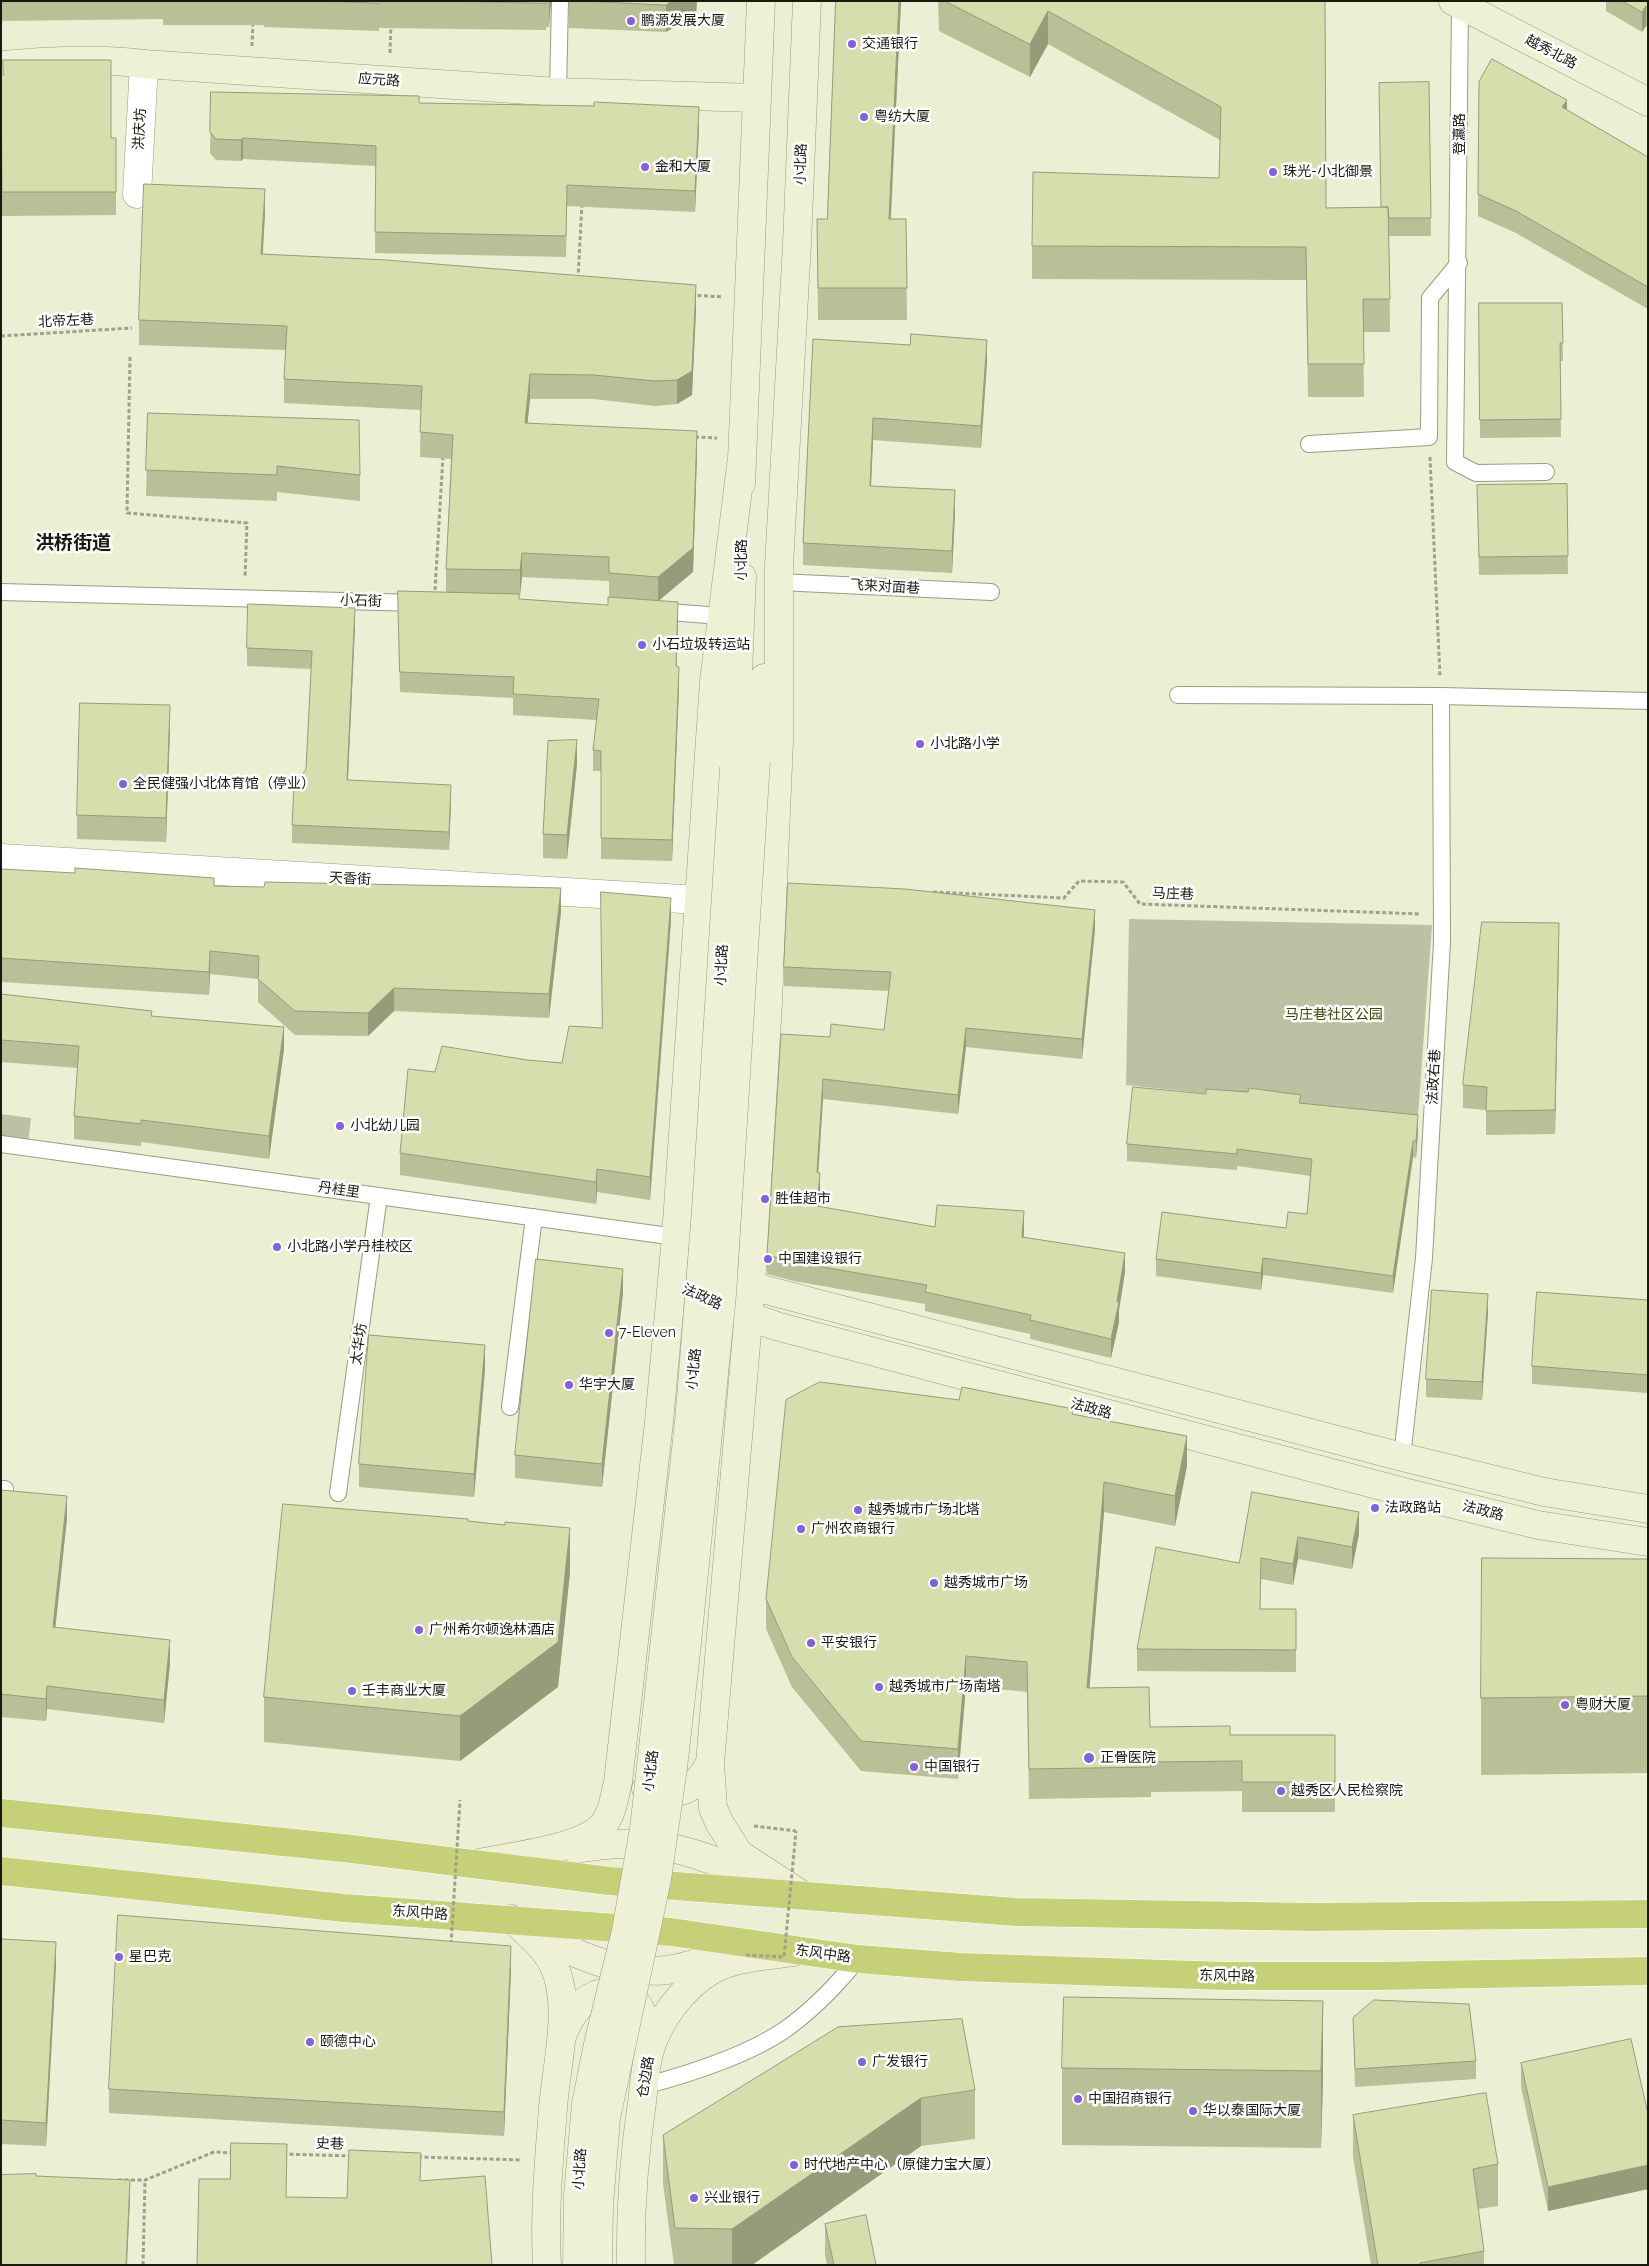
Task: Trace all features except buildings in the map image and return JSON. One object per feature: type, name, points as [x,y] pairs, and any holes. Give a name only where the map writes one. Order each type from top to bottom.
[{"type":"highway","points":[[1,1813],[475,1864],[610,1881],[1016,1912],[1312,1917],[1648,1914]]},
{"type":"highway","name":"东风中路","points":[[1,1871],[344,1908],[671,1932],[858,1959],[979,1968],[1225,1976],[1378,1976],[1648,1971]]},
{"type":"street","name":"小北路","points":[[598,2265],[599,2205],[606,2118],[658,1870],[672,1777],[722,1294],[745,764],[742,452],[761,1]]},
{"type":"street","name":"小北路","points":[[802,1895],[740,1854],[718,1822],[713,1808],[710,1763],[751,1286],[768,1003],[779,740],[779,574],[797,244],[807,1]]},
{"type":"street","name":"越秀北路","points":[[1457,3],[1648,102]]},
{"type":"street","name":"应元路","points":[[1,65],[44,61],[123,61],[251,72],[558,92],[756,98]]},
{"type":"street","name":"洪庆坊","points":[[137,194],[144,64]]},
{"type":"street","name":"小北路","points":[[475,1864],[576,1843],[591,1836],[603,1825],[611,1812],[621,1760],[658,1431],[676,1237],[708,752],[721,616],[742,452]]},
{"type":"street","name":"小北路","points":[[577,2265],[578,2196],[586,2104],[598,2044],[626,1931],[644,1829],[689,1422],[745,764],[779,574]]},
{"type":"street","name":"天香街","points":[[1,858],[699,900]]},
{"type":"street","points":[[681,1152],[698,1181],[711,1188],[738,1183],[758,1165]]},
{"type":"street","name":"法政路","points":[[671,1284],[751,1286],[1402,1457],[1544,1492],[1648,1509]]},
{"type":"street","name":"法政路","points":[[671,1284],[748,1318],[1404,1492],[1538,1525],[1648,1542]]},
{"type":"street","points":[[621,1760],[628,1772],[644,1788],[668,1793],[686,1790],[696,1785],[703,1778],[710,1763]]},
{"type":"street","points":[[475,1864],[607,1844],[650,1845],[685,1851],[802,1895]]},
{"type":"street","points":[[512,1920],[565,1950],[590,1961],[629,1968],[666,1970],[726,1957],[798,1951]]},
{"type":"street","points":[[512,1920],[544,1950],[554,1966],[562,2009],[562,2036],[553,2105],[547,2265]]},
{"type":"street","name":"仓边路","points":[[631,2265],[630,2210],[644,2086],[649,2053],[661,2023],[673,2005],[689,1988],[713,1970],[733,1963],[798,1951]]},
{"type":"street","points":[[562,2036],[571,2015],[586,1999],[599,1993],[615,1993],[633,1999],[639,2007],[645,2025],[649,2053]]},
{"type":"lane","points":[[558,92],[560,1]]},
{"type":"lane","name":"登瀛路","points":[[1457,3],[1459,263],[1455,462],[1476,472],[1546,472]]},
{"type":"lane","points":[[1309,444],[1429,437],[1430,298],[1459,263]]},
{"type":"lane","name":"飞来对面巷","points":[[779,574],[991,592]]},
{"type":"lane","name":"小石街","points":[[1,592],[434,603]]},
{"type":"lane","points":[[637,610],[721,616]]},
{"type":"lane","points":[[1178,695],[1441,696],[1648,701]]},
{"type":"lane","name":"法政右巷","points":[[1402,1457],[1424,1258],[1441,952],[1441,696]]},
{"type":"lane","name":"丹桂里","points":[[1,1144],[676,1237]]},
{"type":"lane","name":"太华坊","points":[[338,1493],[379,1196]]},
{"type":"lane","points":[[510,1407],[534,1217]]},
{"type":"lane","points":[[644,2086],[669,2080],[746,2051],[783,2031],[833,1989],[858,1959]]},
{"type":"path","points":[[251,72],[253,19]]},
{"type":"path","points":[[388,80],[391,21]]},
{"type":"path","points":[[578,286],[582,199]]},
{"type":"path","points":[[682,294],[749,299]]},
{"type":"path","name":"北帝左巷","points":[[1,336],[132,328]]},
{"type":"path","points":[[130,356],[127,513],[247,524],[244,598]]},
{"type":"path","points":[[693,437],[742,452]]},
{"type":"path","points":[[1429,437],[1441,696]]},
{"type":"path","points":[[434,603],[444,450]]},
{"type":"path","points":[[443,460],[453,460]]},
{"type":"path","name":"马庄巷","points":[[930,892],[1064,898],[1079,881],[1123,882],[1140,904],[1441,914]]},
{"type":"path","points":[[450,1952],[460,1800]]},
{"type":"path","points":[[718,1822],[796,1831],[784,1957],[746,1955]]},
{"type":"path","points":[[116,2180],[145,2180],[214,2152],[244,2153]]},
{"type":"path","name":"史巷","points":[[274,2154],[362,2156]]},
{"type":"path","points":[[412,2157],[550,2161]]},
{"type":"path","points":[[143,2265],[145,2180]]},
{"type":"green space","name":"马庄巷社区公园","points":[[1129,919],[1432,925],[1418,1116],[1126,1085]]},
{"type":"green space","points":[[1,1114],[31,1118],[28,1144],[1,1140]]},
{"type":"place","name":"鹏源发展大厦","points":[[631,21]]},
{"type":"place","name":"交通银行","points":[[852,44]]},
{"type":"place","name":"粤纺大厦","points":[[864,117]]},
{"type":"place","name":"金和大厦","points":[[645,167]]},
{"type":"place","name":"珠光-小北御景","points":[[1273,172]]},
{"type":"place","name":"小石垃圾转运站","points":[[642,645]]},
{"type":"place","name":"小北路小学","points":[[920,744]]},
{"type":"place","name":"全民健强小北体育馆（停业）","points":[[123,784]]},
{"type":"place","name":"小北幼儿园","points":[[340,1126]]},
{"type":"place","name":"胜佳超市","points":[[765,1199]]},
{"type":"place","name":"小北路小学丹桂校区","points":[[277,1247]]},
{"type":"place","name":"中国建设银行","points":[[768,1259]]},
{"type":"place","name":"7-Eleven","points":[[609,1333]]},
{"type":"place","name":"华宇大厦","points":[[569,1385]]},
{"type":"place","name":"法政路站","points":[[1375,1508]]},
{"type":"place","name":"越秀城市广场北塔","points":[[858,1510]]},
{"type":"place","name":"广州农商银行","points":[[801,1529]]},
{"type":"place","name":"越秀城市广场","points":[[934,1583]]},
{"type":"place","name":"广州希尔顿逸林酒店","points":[[419,1630]]},
{"type":"place","name":"平安银行","points":[[811,1643]]},
{"type":"place","name":"越秀城市广场南塔","points":[[879,1687]]},
{"type":"place","name":"壬丰商业大厦","points":[[352,1691]]},
{"type":"place","name":"粤财大厦","points":[[1565,1705]]},
{"type":"place","name":"正骨医院","points":[[1089,1758]]},
{"type":"place","name":"中国银行","points":[[914,1767]]},
{"type":"place","name":"越秀区人民检察院","points":[[1281,1791]]},
{"type":"place","name":"星巴克","points":[[119,1957]]},
{"type":"place","name":"颐德中心","points":[[310,2042]]},
{"type":"place","name":"广发银行","points":[[862,2062]]},
{"type":"place","name":"中国招商银行","points":[[1078,2099]]},
{"type":"place","name":"华以泰国际大厦","points":[[1193,2111]]},
{"type":"place","name":"时代地产中心（原健力宝大厦）","points":[[794,2165]]},
{"type":"place","name":"兴业银行","points":[[694,2198]]},
{"type":"district","name":"洪桥街道","points":[[73,543]]}]
